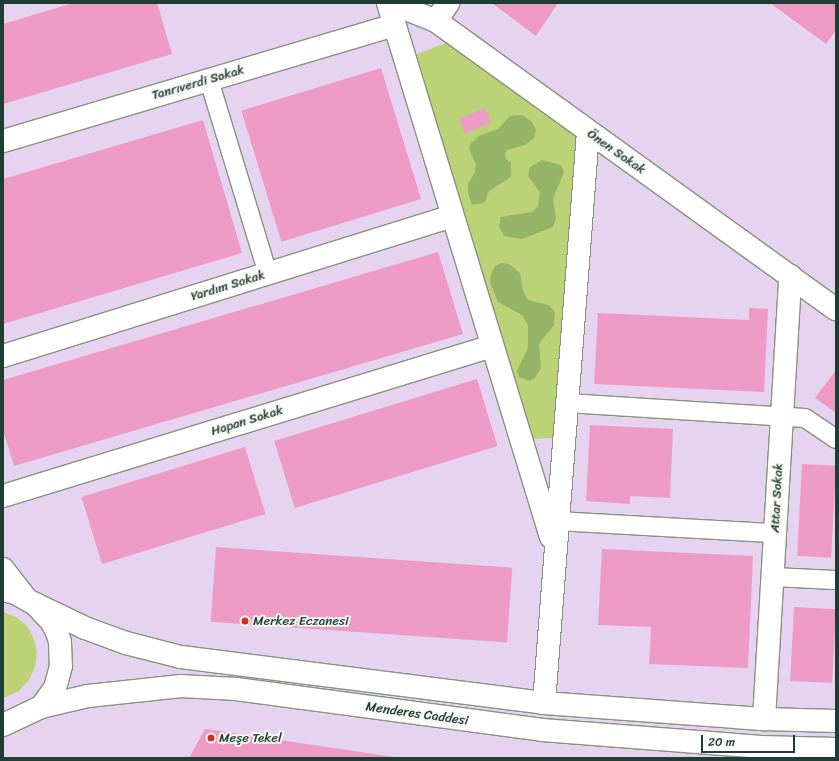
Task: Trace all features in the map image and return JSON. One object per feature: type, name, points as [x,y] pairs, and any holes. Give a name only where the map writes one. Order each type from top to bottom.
[{"type":"street","points":[[388,3],[452,216],[555,548]]},
{"type":"street","name":"Önen Sokak","points":[[391,3],[436,21],[588,133],[836,309]]},
{"type":"street","points":[[436,21],[448,3]]},
{"type":"street","name":"Tanrıverdi Sokak","points":[[3,141],[394,25]]},
{"type":"street","points":[[544,703],[588,133]]},
{"type":"street","name":"Yardım Sokak","points":[[3,356],[452,216]]},
{"type":"street","name":"Attar Sokak","points":[[764,720],[790,276]]},
{"type":"street","name":"Hapan Sokak","points":[[3,496],[492,346]]},
{"type":"street","points":[[3,568],[31,601],[51,621],[62,654],[59,677],[49,698],[41,707]]},
{"type":"street","name":"Menderes Caddesi","points":[[3,590],[31,601],[85,628],[119,640],[181,657],[544,703],[764,720],[836,721]]},
{"type":"street","name":"Menderes Caddesi","points":[[3,725],[41,707],[88,696],[182,686],[236,689],[542,730],[761,747],[836,749]]},
{"type":"lane","points":[[209,80],[268,274]]},
{"type":"lane","points":[[567,403],[805,418],[836,438]]},
{"type":"lane","points":[[557,521],[775,533]]},
{"type":"lane","points":[[772,577],[836,580]]},
{"type":"shaded area","points":[[3,3],[836,3],[836,758],[3,758]]},
{"type":"green space","points":[[459,38],[588,133],[564,437],[521,440],[404,59]]},
{"type":"green space","points":[[522,115],[532,122],[536,130],[534,138],[525,145],[507,150],[505,154],[506,159],[511,163],[511,177],[489,191],[484,203],[472,205],[468,193],[468,184],[475,172],[476,164],[469,150],[470,144],[479,136],[498,129],[510,116]]},
{"type":"green space","points":[[542,160],[561,165],[564,172],[553,199],[556,219],[553,227],[522,239],[504,236],[499,226],[501,217],[532,212],[538,206],[540,192],[528,176],[530,167]]},
{"type":"green space","points":[[501,263],[509,264],[520,273],[523,291],[528,300],[549,305],[555,312],[554,325],[539,344],[541,368],[535,378],[530,381],[519,377],[517,371],[528,348],[528,326],[522,315],[498,302],[490,283],[491,274],[495,266]]},
{"type":"green space","points":[[3,612],[16,617],[27,626],[34,639],[37,653],[35,667],[29,680],[19,691],[3,698]]},
{"type":"building","points":[[73,3],[157,3],[172,54],[3,104],[3,24]]},
{"type":"building","points":[[492,3],[558,3],[536,36]]},
{"type":"building","points":[[770,3],[836,3],[836,30],[826,44]]},
{"type":"building","points":[[381,68],[421,199],[281,242],[241,111]]},
{"type":"building","points":[[485,108],[491,123],[465,133],[459,118]]},
{"type":"building","points":[[203,120],[242,253],[3,324],[3,179]]},
{"type":"building","points":[[438,252],[463,334],[14,466],[3,430],[3,380]]},
{"type":"building","points":[[749,308],[768,309],[764,392],[594,384],[598,313],[749,320]]},
{"type":"building","points":[[836,370],[836,413],[815,398]]},
{"type":"building","points":[[477,379],[497,446],[295,508],[274,441]]},
{"type":"building","points":[[590,425],[673,429],[670,498],[630,496],[630,504],[586,501]]},
{"type":"building","points":[[245,447],[265,514],[102,564],[81,497]]},
{"type":"building","points":[[802,464],[836,466],[831,558],[797,556]]},
{"type":"building","points":[[216,547],[512,568],[507,643],[211,622]]},
{"type":"building","points":[[602,549],[753,556],[748,668],[649,664],[651,627],[598,625]]},
{"type":"building","points":[[794,607],[836,609],[832,683],[790,681]]},
{"type":"building","points":[[205,729],[394,757],[394,758],[189,758]]},
{"type":"place","name":"Merkez Eczanesi","points":[[245,621]]},
{"type":"place","name":"Meşe Tekel","points":[[211,738]]}]
